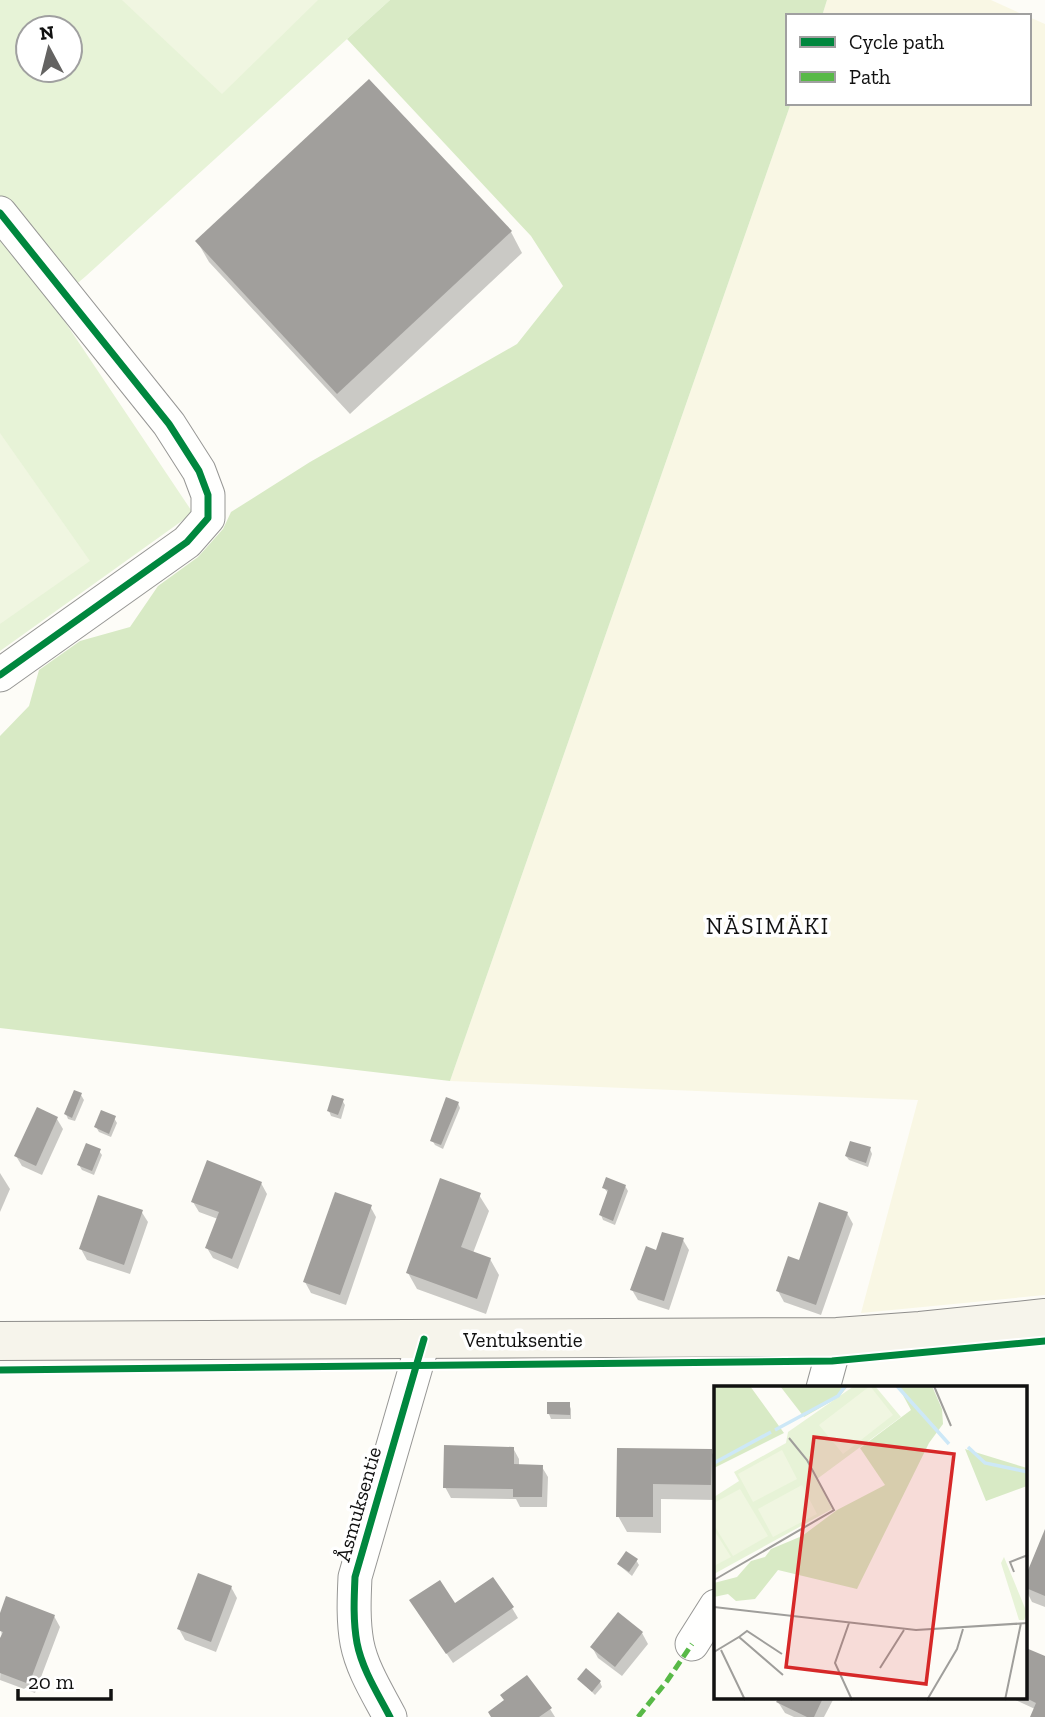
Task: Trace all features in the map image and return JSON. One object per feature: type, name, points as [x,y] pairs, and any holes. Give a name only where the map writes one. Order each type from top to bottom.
[{"type":"main road","name":"Ventuksentie","points":[[0,1341],[837,1336],[920,1331],[1045,1318]]},
{"type":"street","points":[[0,213],[169,424],[199,471],[208,495],[208,518],[187,542],[0,675]]},
{"type":"street","points":[[824,1386],[837,1336]]},
{"type":"street","name":"Åsmuksentie","points":[[390,1717],[373,1686],[357,1644],[355,1577],[424,1339]]},
{"type":"street","points":[[692,1644],[714,1609]]},
{"type":"shaded area","points":[[827,0],[991,0],[1022,14],[823,14]]},
{"type":"shaded area","points":[[1031,18],[1045,24],[1045,1295],[861,1313],[918,1100],[450,1081],[790,105],[1031,105]]},
{"type":"green space","points":[[0,0],[390,0],[53,304],[193,513],[0,651]]},
{"type":"green space","points":[[122,0],[318,0],[222,94]]},
{"type":"green space","points":[[390,0],[827,0],[823,14],[786,14],[786,105],[790,105],[450,1081],[0,1028],[0,736],[29,706],[39,670],[80,641],[130,627],[158,586],[198,557],[223,529],[231,512],[310,462],[517,344],[563,286],[531,236],[347,39]]},
{"type":"green space","points":[[0,433],[90,561],[0,624]]},
{"type":"building","points":[[369,79],[512,231],[337,394],[195,241]]},
{"type":"building","points":[[74,1090],[82,1093],[72,1118],[64,1114]]},
{"type":"building","points":[[332,1095],[344,1099],[338,1115],[327,1111]]},
{"type":"building","points":[[446,1097],[459,1102],[441,1145],[430,1141]]},
{"type":"building","points":[[37,1107],[58,1117],[36,1166],[14,1156]]},
{"type":"building","points":[[101,1110],[116,1116],[109,1134],[94,1127]]},
{"type":"building","points":[[850,1141],[871,1147],[866,1163],[845,1156]]},
{"type":"building","points":[[86,1143],[101,1149],[92,1171],[77,1165]]},
{"type":"building","points":[[207,1160],[262,1182],[232,1259],[205,1248],[219,1212],[191,1202]]},
{"type":"building","points":[[606,1177],[626,1185],[613,1221],[599,1215],[608,1190],[602,1188]]},
{"type":"building","points":[[440,1178],[481,1193],[461,1247],[491,1258],[477,1299],[406,1273]]},
{"type":"building","points":[[335,1192],[372,1205],[340,1295],[303,1282]]},
{"type":"building","points":[[98,1195],[143,1210],[124,1265],[79,1249]]},
{"type":"building","points":[[819,1202],[848,1212],[816,1305],[776,1291],[788,1256],[799,1260]]},
{"type":"building","points":[[662,1232],[684,1238],[664,1301],[630,1290],[646,1246],[656,1250]]},
{"type":"building","points":[[547,1402],[570,1402],[570,1415],[547,1414]]},
{"type":"building","points":[[444,1445],[514,1447],[514,1464],[543,1465],[542,1497],[513,1497],[513,1489],[443,1488]]},
{"type":"building","points":[[617,1448],[712,1449],[711,1485],[653,1484],[653,1517],[616,1517]]},
{"type":"building","points":[[1045,1529],[1045,1596],[1028,1589],[1028,1570]]},
{"type":"building","points":[[626,1551],[638,1559],[629,1572],[617,1564]]},
{"type":"building","points":[[198,1573],[232,1586],[211,1642],[177,1629]]},
{"type":"building","points":[[493,1577],[514,1607],[446,1654],[409,1600],[440,1580],[455,1603]]},
{"type":"building","points":[[6,1596],[55,1615],[29,1684],[0,1673],[0,1638],[3,1632],[0,1631],[0,1613]]},
{"type":"building","points":[[618,1612],[643,1632],[615,1667],[590,1647]]},
{"type":"building","points":[[1028,1649],[1045,1656],[1045,1717],[1030,1717],[1036,1703],[1028,1699]]},
{"type":"building","points":[[586,1668],[601,1681],[592,1692],[577,1679]]},
{"type":"building","points":[[527,1675],[552,1708],[539,1717],[491,1717],[488,1712],[504,1700],[500,1695]]},
{"type":"building","points":[[822,1700],[814,1717],[807,1717],[776,1702]]},
{"type":"marked path","points":[[638,1717],[692,1644]]},
{"type":"cycle path","points":[[0,213],[169,424],[199,471],[208,495],[208,518],[187,542],[0,675]]},
{"type":"cycle path","points":[[390,1717],[359,1653],[354,1618],[355,1577],[424,1339]]},
{"type":"cycle path","points":[[0,1370],[832,1361],[1045,1341]]},
{"type":"district","name":"NÄSIMÄKI","points":[[768,926]]}]
